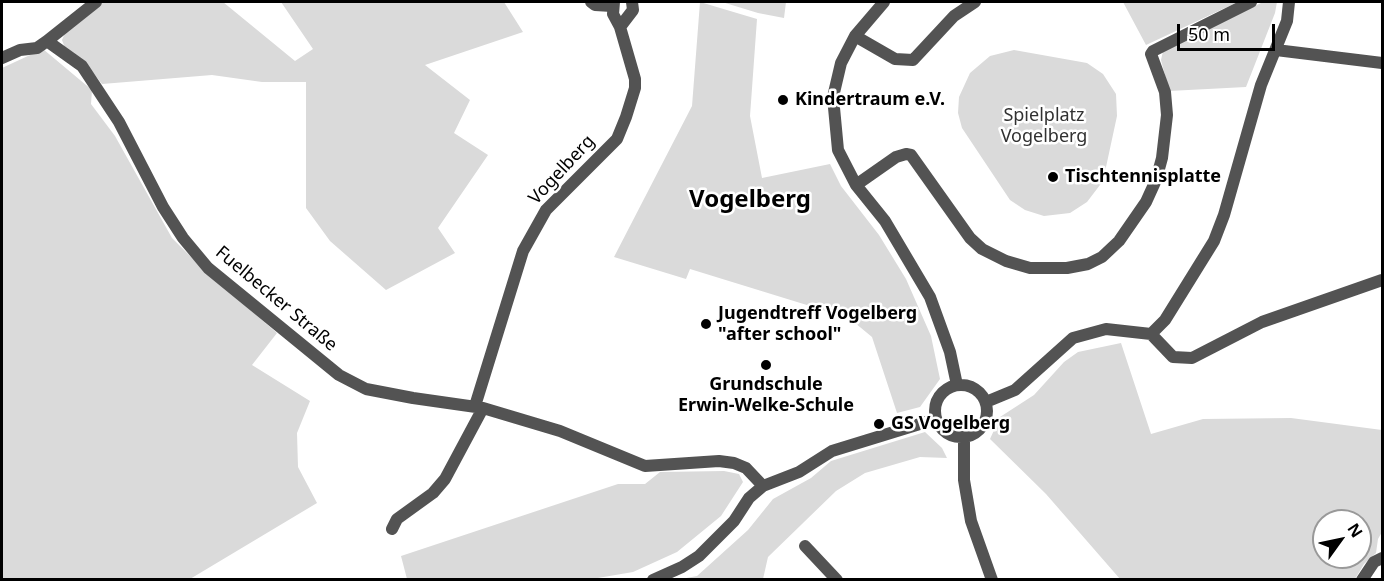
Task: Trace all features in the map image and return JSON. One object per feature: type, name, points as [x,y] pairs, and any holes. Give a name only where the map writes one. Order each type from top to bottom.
[{"type":"street","points":[[2,58],[20,50],[37,48],[96,2]]},
{"type":"street","name":"Vogelberg","points":[[479,407],[523,251],[546,210],[617,139],[635,88],[635,79],[621,27],[613,14],[613,4],[595,5],[591,2]]},
{"type":"street","points":[[621,27],[633,10],[632,2]]},
{"type":"street","points":[[884,2],[855,36],[841,63],[834,89],[833,112],[838,150],[856,185],[891,230],[930,297],[950,352],[957,385]]},
{"type":"street","points":[[855,36],[895,59],[913,60],[954,16],[975,2]]},
{"type":"street","points":[[856,185],[896,158],[906,154],[911,155],[970,238],[982,249],[1006,261],[1030,268],[1067,268],[1088,264],[1101,257],[1119,241],[1146,202],[1156,180],[1162,158],[1167,115],[1165,92],[1151,54],[1251,2]]},
{"type":"street","points":[[1151,334],[1165,320],[1214,241],[1224,215],[1261,85],[1287,21],[1289,2]]},
{"type":"street","name":"Fuelbecker Straße","points":[[46,41],[82,66],[118,122],[163,207],[183,238],[208,268],[266,318],[339,375],[366,388],[413,398],[479,407],[560,431],[645,466],[719,461],[734,463],[746,468],[763,486]]},
{"type":"street","points":[[1276,50],[1383,63]]},
{"type":"street","points":[[986,402],[1015,390],[1073,338],[1106,329],[1151,334],[1173,357],[1192,358],[1262,322],[1383,280]]},
{"type":"street","points":[[957,385],[971,387],[986,402],[986,419],[983,426],[977,432],[964,437],[946,433],[936,420],[937,402],[948,388],[957,385]]},
{"type":"street","points":[[392,529],[397,519],[433,493],[445,479],[479,407]]},
{"type":"street","points":[[652,579],[682,567],[699,556],[734,521],[749,498],[763,486],[799,472],[832,451],[936,420]]},
{"type":"street","points":[[964,437],[964,480],[971,521],[992,579]]},
{"type":"street","points":[[805,546],[837,579]]},
{"type":"street","points":[[1362,579],[1374,562],[1383,558]]},
{"type":"green space","points":[[101,2],[223,2],[295,61],[313,49],[281,2],[504,2],[523,32],[425,65],[470,100],[454,133],[488,155],[438,228],[455,253],[386,290],[330,241],[306,208],[306,82],[262,82],[212,75],[102,84],[85,62],[65,48],[62,40],[65,33]]},
{"type":"green space","points":[[700,2],[757,19],[750,116],[762,178],[830,164],[841,186],[879,235],[906,279],[931,336],[940,379],[920,407],[897,413],[872,337],[849,318],[690,269],[686,279],[614,257],[692,106]]},
{"type":"green space","points":[[722,2],[786,2],[784,18],[758,13]]},
{"type":"green space","points":[[1123,2],[1238,2],[1146,45]]},
{"type":"green space","points":[[1263,2],[1277,2],[1275,13],[1246,87],[1169,91],[1161,60],[1163,51]]},
{"type":"green space","points":[[43,49],[92,90],[91,104],[115,136],[172,238],[206,272],[277,333],[252,365],[310,401],[297,433],[298,467],[317,503],[190,579],[2,580],[2,68]]},
{"type":"green space","name":"Spielplatz Vogelberg","points":[[1014,50],[1087,63],[1103,74],[1116,94],[1117,116],[1103,181],[1087,202],[1070,213],[1044,216],[1025,210],[1010,200],[962,128],[958,113],[959,97],[970,73],[990,56]]},
{"type":"green space","points":[[1121,343],[1151,434],[1203,419],[1291,418],[1382,430],[1382,532],[1378,539],[1376,553],[1372,557],[1372,509],[1312,509],[1312,569],[1361,569],[1355,579],[1120,579],[1046,494],[990,439],[1000,417],[1034,395],[1064,362],[1078,352]]},
{"type":"green space","points":[[925,432],[942,448],[947,458],[920,457],[865,473],[836,491],[768,557],[763,579],[681,579],[697,576],[748,530],[773,499],[811,478],[831,461]]},
{"type":"green space","points":[[724,471],[739,474],[743,482],[721,516],[677,552],[633,572],[586,580],[407,579],[401,556],[618,484],[645,484],[660,472]]},
{"type":"place","name":"Kindertraum e.V.","points":[[783,100]]},
{"type":"place","name":"Tischtennisplatte","points":[[1053,177]]},
{"type":"place","name":"Jugendtreff Vogelberg \"after school\"","points":[[706,324]]},
{"type":"place","name":"Grundschule Erwin-Welke-Schule","points":[[766,365]]},
{"type":"place","name":"GS Vogelberg","points":[[879,424]]},
{"type":"district","name":"Vogelberg","points":[[750,200]]}]
